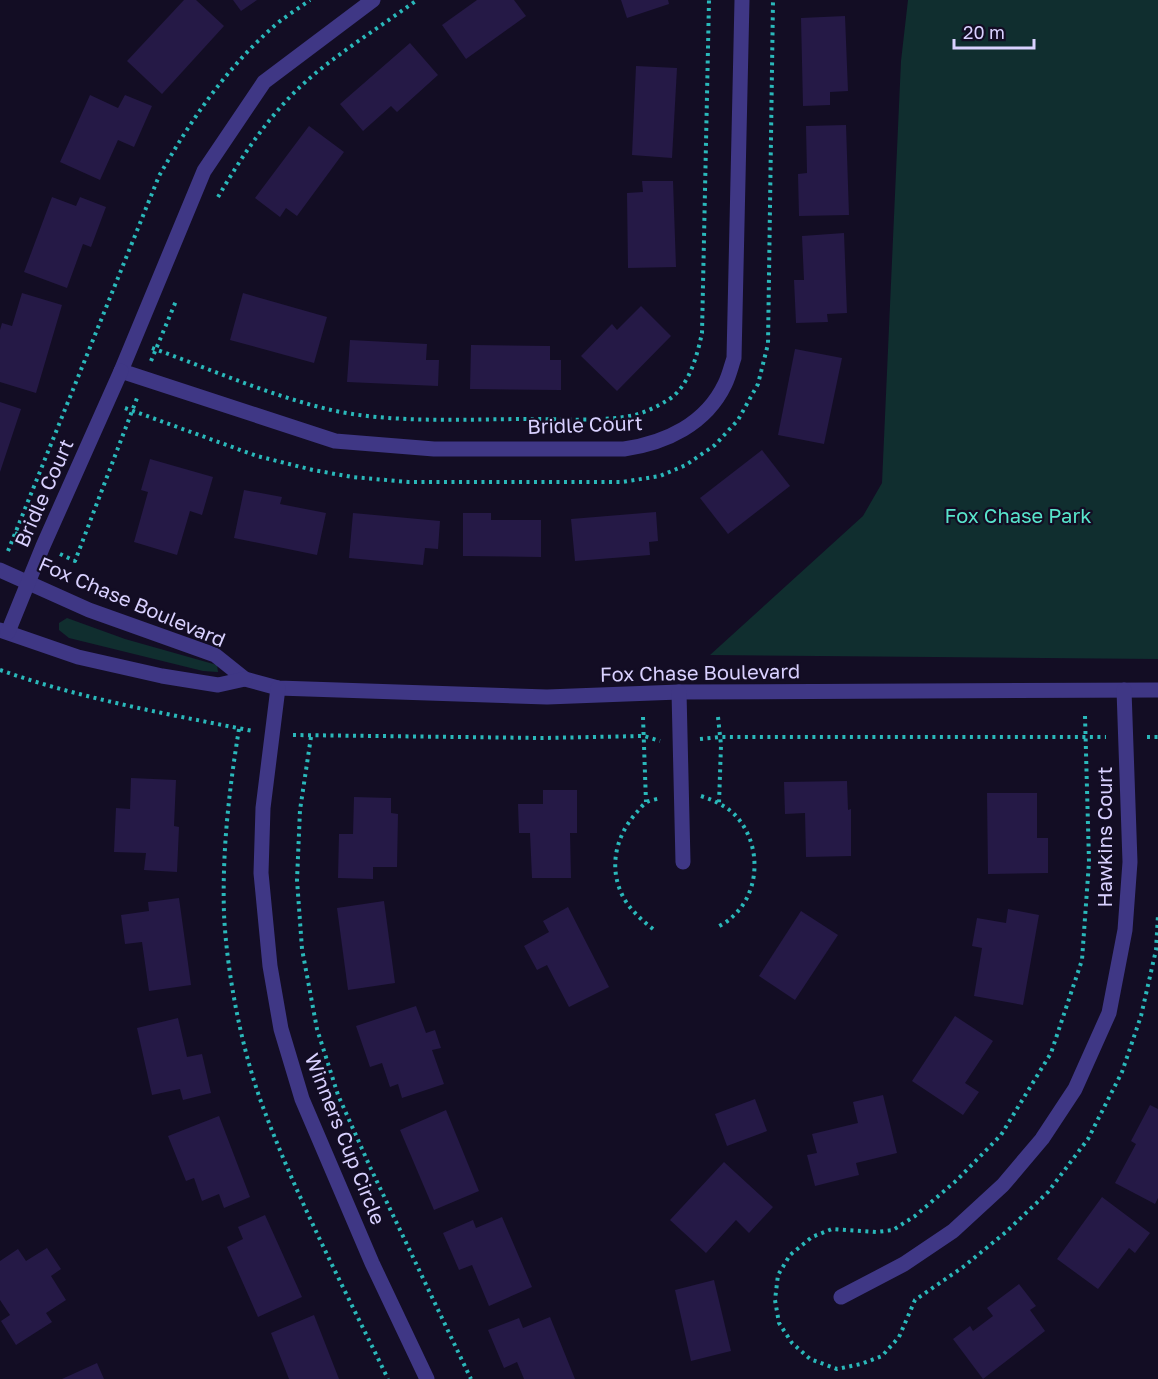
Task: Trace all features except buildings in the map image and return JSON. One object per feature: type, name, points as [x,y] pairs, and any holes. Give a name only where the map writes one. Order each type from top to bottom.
[{"type":"street","name":"Bridle Court","points":[[4,631],[121,370],[204,171],[264,82],[373,0]]},
{"type":"street","name":"Bridle Court","points":[[121,370],[335,441],[434,449],[624,449],[648,446],[692,425],[712,406],[726,384],[734,358],[742,0]]},
{"type":"street","name":"Fox Chase Boulevard","points":[[0,570],[90,610],[214,655],[245,679],[278,688],[547,697],[679,693],[1158,690]]},
{"type":"street","name":"Fox Chase Boulevard","points":[[4,631],[78,657],[162,676],[218,685],[245,679]]},
{"type":"street","name":"Winners Cup Circle","points":[[278,688],[263,808],[261,873],[270,966],[281,1029],[302,1099],[372,1263],[427,1379]]},
{"type":"street","name":"Hawkins Court","points":[[841,1297],[904,1264],[952,1231],[1003,1185],[1042,1139],[1075,1089],[1109,1013],[1125,930],[1130,862],[1124,690]]},
{"type":"street","points":[[679,693],[683,862]]},
{"type":"path","points":[[7,555],[159,176],[208,96],[253,46],[310,0]]},
{"type":"path","points":[[218,198],[245,151],[284,103],[316,72],[417,0]]},
{"type":"path","points":[[178,295],[156,349],[281,397],[329,410],[375,416],[433,419],[518,419],[636,415],[653,408],[671,398],[684,381],[697,357],[702,333],[709,0]]},
{"type":"path","points":[[120,406],[257,456],[352,477],[408,482],[622,482],[660,476],[686,465],[715,445],[738,420],[758,384],[768,344],[773,0]]},
{"type":"path","points":[[0,670],[39,684],[133,708],[255,732],[311,737],[644,736],[656,741],[720,737],[1158,737]]},
{"type":"path","points":[[1085,716],[1089,862],[1082,960],[1051,1053],[1001,1135],[957,1180],[915,1216],[893,1230],[876,1232],[832,1229],[812,1237],[790,1255],[778,1275],[775,1300],[780,1323],[792,1343],[810,1359],[837,1369],[861,1364],[882,1356],[899,1337],[915,1300],[963,1267],[1048,1192],[1088,1139],[1122,1072],[1144,1005],[1156,950],[1158,915]]},
{"type":"path","points":[[643,717],[646,802]]},
{"type":"path","points":[[718,717],[719,802]]},
{"type":"path","points":[[311,737],[300,810],[297,880],[302,948],[316,1029],[343,1106],[471,1379]]},
{"type":"green space","name":"Fox Chase Park","points":[[908,0],[1158,0],[1158,659],[710,655],[863,516],[882,483],[901,61]]},
{"type":"green space","points":[[67,618],[125,639],[217,665],[218,672],[203,671],[69,638],[59,630],[59,623]]}]
